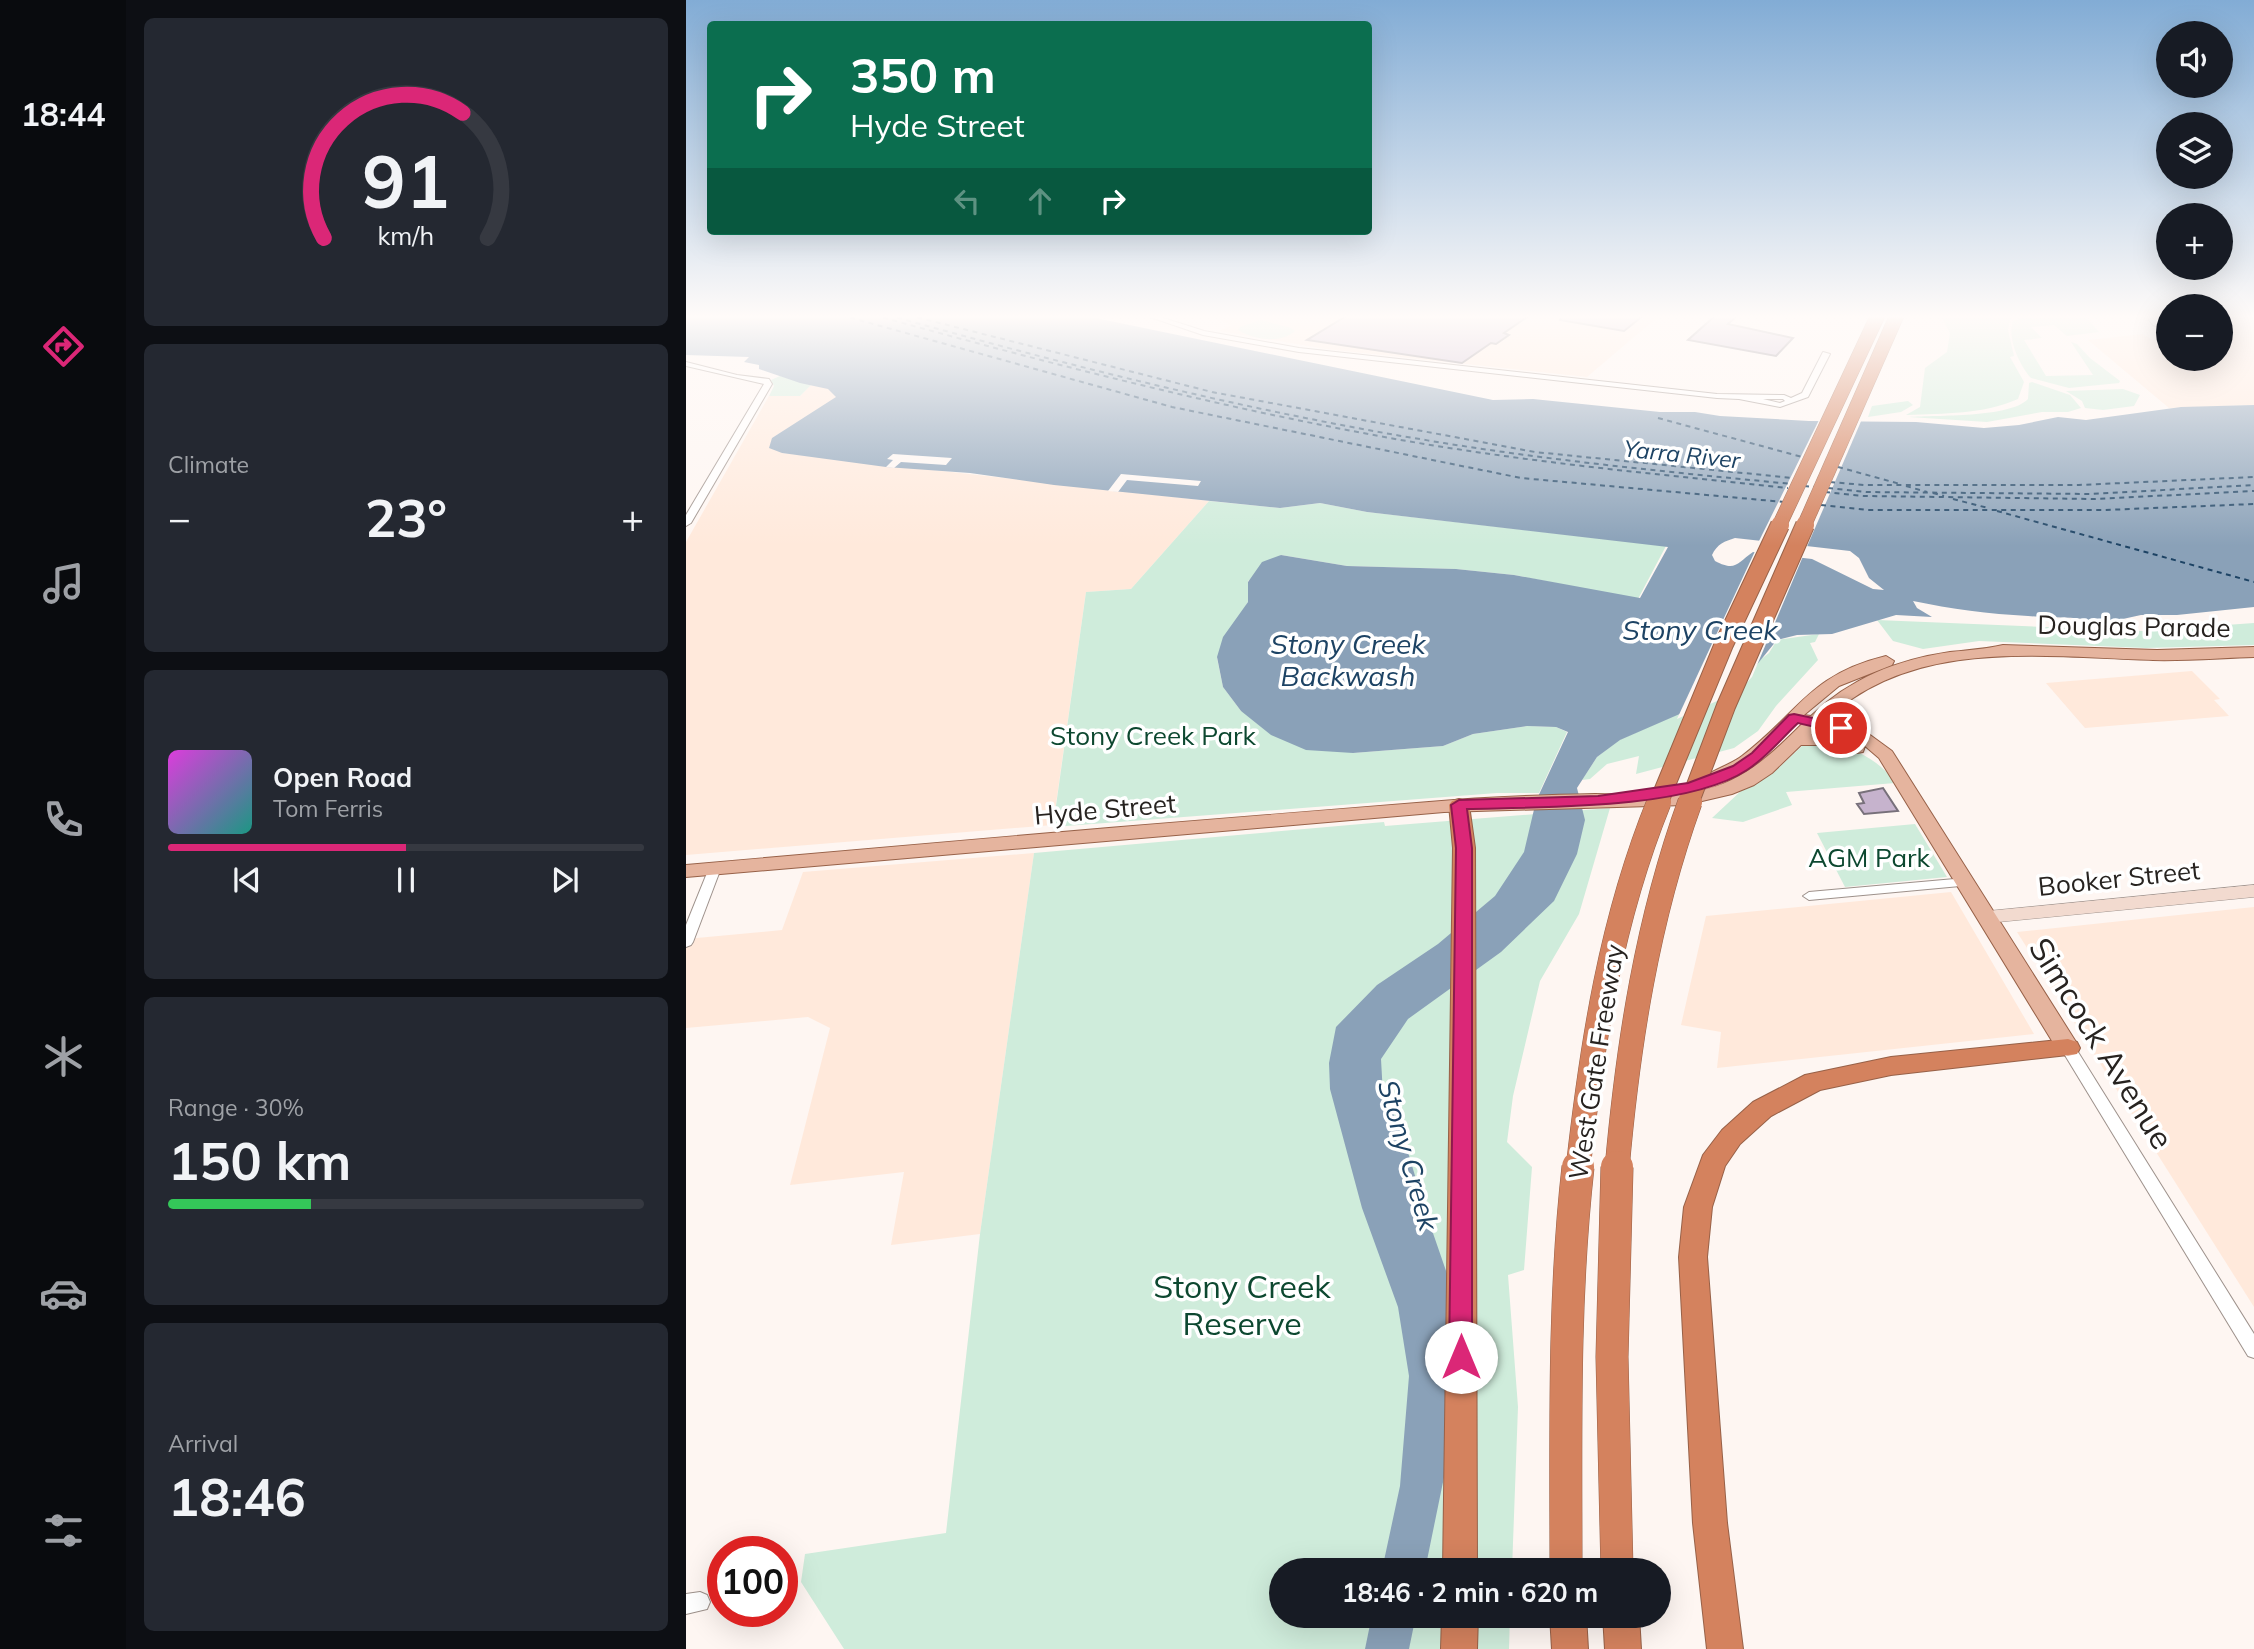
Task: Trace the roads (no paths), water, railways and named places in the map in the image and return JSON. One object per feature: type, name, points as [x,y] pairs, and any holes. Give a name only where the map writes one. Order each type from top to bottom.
[{"type":"highway","name":"West Gate Freeway","points":[[1566,1558],[1566,1367],[1571,1231],[1586,1096],[1605,972],[1650,824],[1683,741],[1724,644],[1842,392]]},
{"type":"highway","name":"West Gate Freeway","points":[[1617,1558],[1612,1370],[1614,1236],[1624,1101],[1641,977],[1654,919],[1681,830],[1720,725],[1750,649],[1863,392]]},
{"type":"highway","points":[[1459,805],[1464,848],[1460,1558]]},
{"type":"highway","points":[[1725,1649],[1710,1523],[1693,1257],[1696,1214],[1713,1163],[1731,1137],[1762,1108],[1814,1082],[1872,1068],[2068,1048]]},
{"type":"highway","points":[[1459,1649],[1460,1628]]},
{"type":"highway","points":[[1569,1628],[1570,1649]]},
{"type":"highway","points":[[1622,1628],[1623,1649]]},
{"type":"main road","name":"Douglas Parade","points":[[1528,802],[1678,799],[1726,790],[1761,774],[1780,758],[1804,727],[1828,685],[1878,664],[1919,654],[1952,650],[2157,655],[2254,652]]},
{"type":"main road","name":"Douglas Parade","points":[[1804,727],[1846,695],[1899,668],[1927,660],[2013,651]]},
{"type":"main road","points":[[1846,730],[1844,720],[1848,703],[1867,682]]},
{"type":"main road","points":[[1804,727],[1892,767]]},
{"type":"main road","name":"Simcock Avenue","points":[[1804,727],[1846,730],[1877,746],[1966,882],[2068,1048]]},
{"type":"main road","name":"Hyde Street","points":[[686,871],[1459,805],[1528,802]]},
{"type":"street","points":[[686,523],[763,392]]},
{"type":"street","points":[[1694,392],[1783,405],[1802,397],[1805,392]]},
{"type":"street","points":[[1742,397],[1781,397],[1801,392]]},
{"type":"street","points":[[1781,397],[1792,400]]},
{"type":"street","points":[[686,942],[715,868]]},
{"type":"street","points":[[1810,896],[1966,882]]},
{"type":"street","name":"Booker Street","points":[[1988,917],[2254,891]]},
{"type":"street","name":"Simcock Avenue","points":[[2068,1048],[2254,1350]]},
{"type":"water","points":[[831,392],[1454,392],[1493,400],[1533,399],[1660,412],[1695,412],[1809,421],[1916,422],[1984,428],[2019,425],[2058,417],[2086,420],[2181,407],[2254,405],[2254,607],[2177,615],[2141,615],[2097,626],[2094,621],[2086,619],[1984,612],[1913,601],[1917,608],[1932,617],[1896,615],[1832,634],[1797,635],[1777,640],[1737,689],[1620,740],[1597,757],[1577,788],[1585,820],[1577,854],[1554,901],[1501,952],[1408,1019],[1381,1059],[1383,1095],[1401,1128],[1425,1210],[1463,1320],[1467,1365],[1427,1558],[1385,1558],[1400,1486],[1409,1376],[1398,1307],[1362,1208],[1330,1089],[1329,1063],[1336,1027],[1377,985],[1438,944],[1495,896],[1524,852],[1536,801],[1568,732],[1556,727],[1527,726],[1473,734],[1443,746],[1353,753],[1306,750],[1271,735],[1241,711],[1223,687],[1217,657],[1223,637],[1248,602],[1248,582],[1262,562],[1281,555],[1347,566],[1456,569],[1514,575],[1640,598],[1668,547],[1367,512],[1320,503],[1280,508],[1054,485],[970,473],[886,467],[782,453],[769,448],[772,438],[836,397]],"holes":[[[1735,538],[1850,551],[1859,558],[1869,578],[1884,590],[1873,589],[1812,559],[1753,552],[1736,565],[1728,566],[1715,561],[1712,555],[1716,548]]]},
{"type":"water","points":[[1369,1628],[1413,1628],[1409,1649],[1365,1649]]},
{"type":"water label","name":"Yarra River","points":[[1682,454]]},
{"type":"water label","name":"Stony Creek","points":[[1700,629]]},
{"type":"water label","name":"Stony Creek Backwash","points":[[1348,659]]},
{"type":"water label","name":"Stony Creek","points":[[1409,1155]]},
{"type":"park label","name":"Stony Creek Park","points":[[1153,735]]},
{"type":"park label","name":"AGM Park","points":[[1869,857]]},
{"type":"park label","name":"Stony Creek Reserve","points":[[1242,1304]]}]
